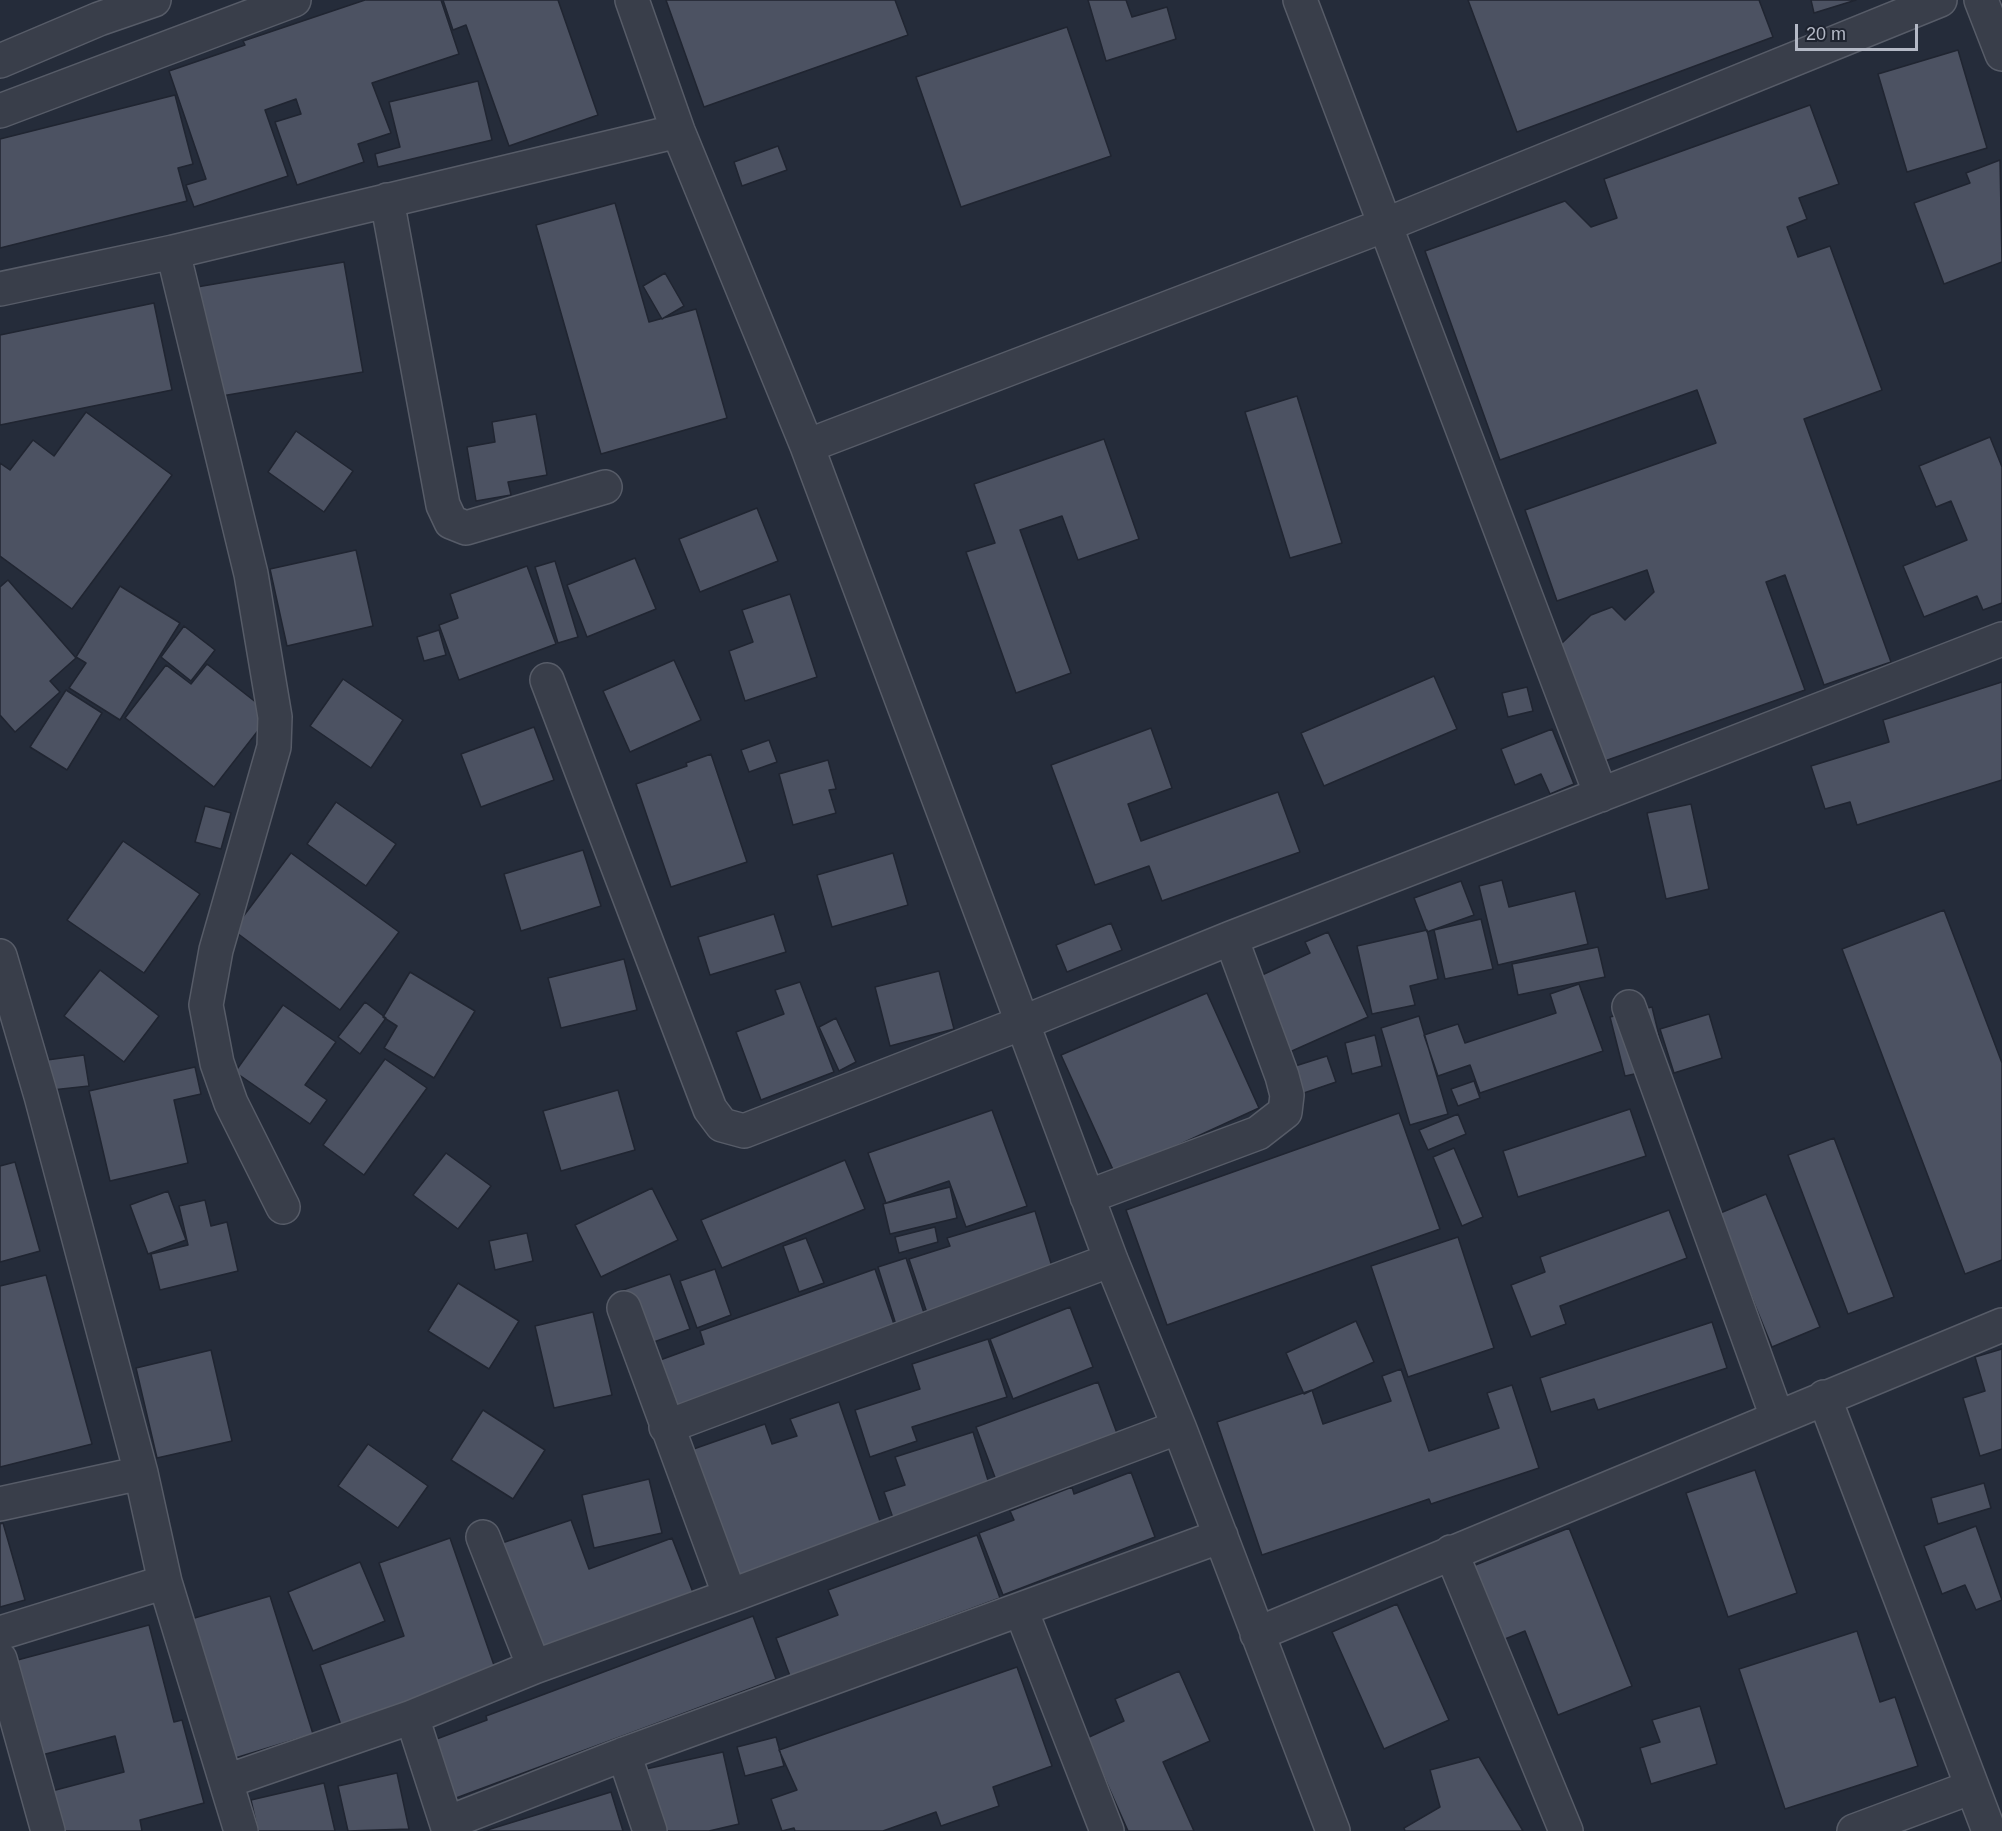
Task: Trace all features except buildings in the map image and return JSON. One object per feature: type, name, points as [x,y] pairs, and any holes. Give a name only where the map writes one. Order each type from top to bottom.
[{"type":"street","points":[[0,61],[99,19],[154,0]]},
{"type":"street","points":[[0,111],[294,0]]},
{"type":"street","points":[[632,0],[678,131],[807,446],[1087,1197],[1179,1427],[1333,1831]]},
{"type":"street","points":[[1300,0],[1601,795]]},
{"type":"street","points":[[807,446],[1385,225],[1940,0]]},
{"type":"street","points":[[1981,0],[2002,54]]},
{"type":"street","points":[[0,289],[173,252],[678,131]]},
{"type":"street","points":[[387,200],[443,505],[451,522],[466,528],[605,487]]},
{"type":"street","points":[[173,252],[251,574],[274,717],[274,747],[216,950],[206,1005],[217,1063],[231,1103],[283,1207]]},
{"type":"street","points":[[547,680],[710,1109],[723,1125],[744,1131],[1022,1023],[1231,938],[2002,639]]},
{"type":"street","points":[[1087,1197],[1258,1133],[1285,1112],[1287,1095],[1282,1076],[1231,938]]},
{"type":"street","points":[[0,956],[41,1096],[141,1473],[165,1582],[241,1831]]},
{"type":"street","points":[[1629,1007],[1777,1417]]},
{"type":"street","points":[[666,1427],[1111,1260]]},
{"type":"street","points":[[624,1308],[730,1596]]},
{"type":"street","points":[[1257,1634],[2002,1325]]},
{"type":"street","points":[[1824,1397],[1989,1831]]},
{"type":"street","points":[[227,1780],[412,1718],[534,1667],[730,1596],[1179,1427]]},
{"type":"street","points":[[0,1504],[141,1473]]},
{"type":"street","points":[[412,1718],[448,1827],[624,1754],[1221,1536]]},
{"type":"street","points":[[483,1537],[534,1667]]},
{"type":"street","points":[[1451,1552],[1566,1831]]},
{"type":"street","points":[[0,1633],[165,1582]]},
{"type":"street","points":[[1021,1610],[1107,1831]]},
{"type":"street","points":[[0,1659],[48,1831]]},
{"type":"street","points":[[624,1754],[650,1831]]},
{"type":"street","points":[[1854,1831],[1972,1787]]}]
